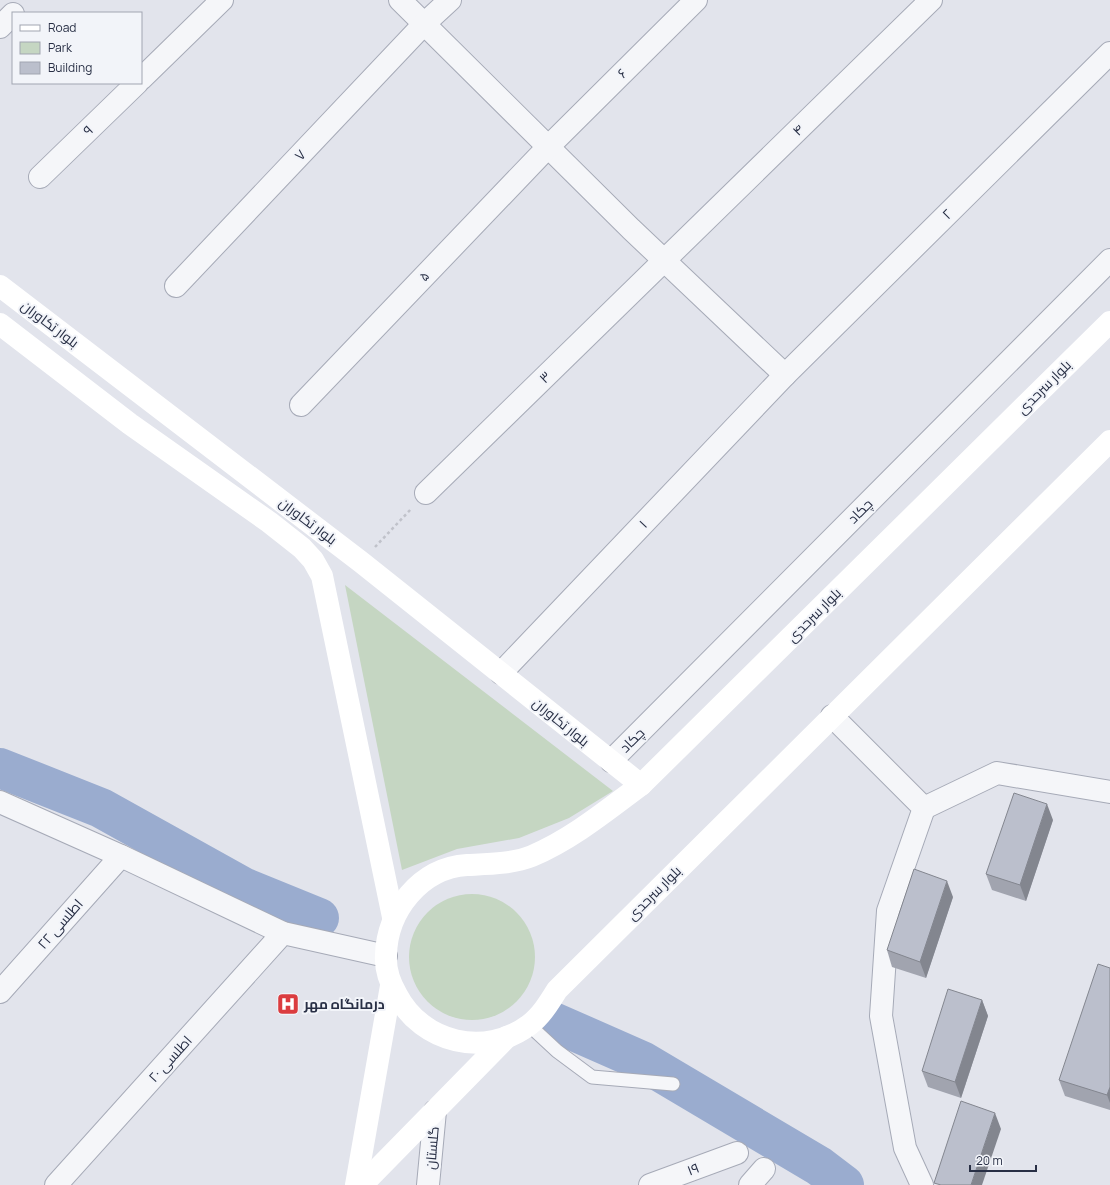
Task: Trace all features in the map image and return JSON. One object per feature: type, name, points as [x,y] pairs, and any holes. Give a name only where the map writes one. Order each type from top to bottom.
[{"type":"main road","name":"بلوار تکاوران","points":[[0,286],[361,562],[610,762],[641,785]]},
{"type":"main road","name":"بلوار سرحدی","points":[[393,917],[406,897],[423,881],[443,870],[466,865],[489,865],[531,857],[567,839],[641,785],[1110,322]]},
{"type":"main road","name":"بلوار تکاوران","points":[[0,324],[130,424],[269,522],[302,548],[313,560],[322,576],[393,917]]},
{"type":"main road","name":"بلوار سرحدی","points":[[507,1037],[529,1025],[544,1010],[556,990],[1110,441]]},
{"type":"main road","points":[[393,917],[388,936],[386,956],[391,986],[402,1006],[418,1024],[438,1036],[461,1042],[484,1043],[507,1037]]},
{"type":"main road","points":[[356,1185],[391,986]]},
{"type":"main road","points":[[362,1185],[507,1037]]},
{"type":"street","points":[[14,12],[26,0]]},
{"type":"street","points":[[142,78],[222,0]]},
{"type":"street","points":[[400,0],[664,260],[785,375]]},
{"type":"street","name":"۷","points":[[176,286],[424,24],[450,0]]},
{"type":"street","name":"۶","points":[[548,146],[696,0]]},
{"type":"street","name":"۴","points":[[664,260],[931,0]]},
{"type":"street","points":[[0,27],[12,14]]},
{"type":"street","name":"۲","points":[[785,375],[1110,54]]},
{"type":"street","name":"۹","points":[[40,177],[135,84]]},
{"type":"street","name":"۵","points":[[301,405],[548,146]]},
{"type":"street","name":"۳","points":[[426,493],[664,260]]},
{"type":"street","name":"چکاد","points":[[610,762],[1110,260]]},
{"type":"street","name":"۱","points":[[501,673],[785,375]]},
{"type":"street","points":[[832,716],[924,808]]},
{"type":"street","points":[[922,1185],[905,1148],[881,1016],[888,911],[924,808],[997,773],[1110,792]]},
{"type":"street","points":[[0,802],[121,856],[283,933],[386,956]]},
{"type":"street","name":"اطلسی ۲۲","points":[[0,992],[121,856]]},
{"type":"street","name":"اطلسی ۲۰","points":[[56,1185],[283,933]]},
{"type":"street","name":"گلستان","points":[[428,1185],[434,1111]]},
{"type":"street","name":"۱۹","points":[[650,1185],[737,1153]]},
{"type":"lane","points":[[529,1025],[557,1051],[592,1077],[673,1084]]},
{"type":"path","points":[[361,562],[426,493]]},
{"type":"green space","points":[[345,585],[613,791],[569,818],[519,838],[457,849],[402,870]]},
{"type":"green space","points":[[478,894],[490,896],[502,901],[517,912],[528,927],[533,939],[535,957],[533,975],[528,987],[517,1002],[502,1013],[490,1018],[466,1020],[454,1018],[442,1013],[427,1002],[416,987],[411,975],[409,951],[411,939],[416,927],[427,912],[442,901],[454,896]]},
{"type":"building","points":[[1014,793],[1047,804],[1020,885],[986,874]]},
{"type":"building","points":[[914,869],[947,881],[920,962],[887,950]]},
{"type":"building","points":[[1098,964],[1110,968],[1110,1087],[1107,1095],[1059,1080]]},
{"type":"building","points":[[948,989],[982,1000],[955,1082],[922,1071]]},
{"type":"building","points":[[961,1101],[995,1113],[971,1185],[941,1185],[934,1183]]},
{"type":"waterway","points":[[0,768],[101,808],[243,887],[319,918]]},
{"type":"waterway","points":[[551,1021],[642,1061],[819,1166],[844,1185]]},
{"type":"place","name":"درمانگاه مهر","points":[[288,1004]]}]
